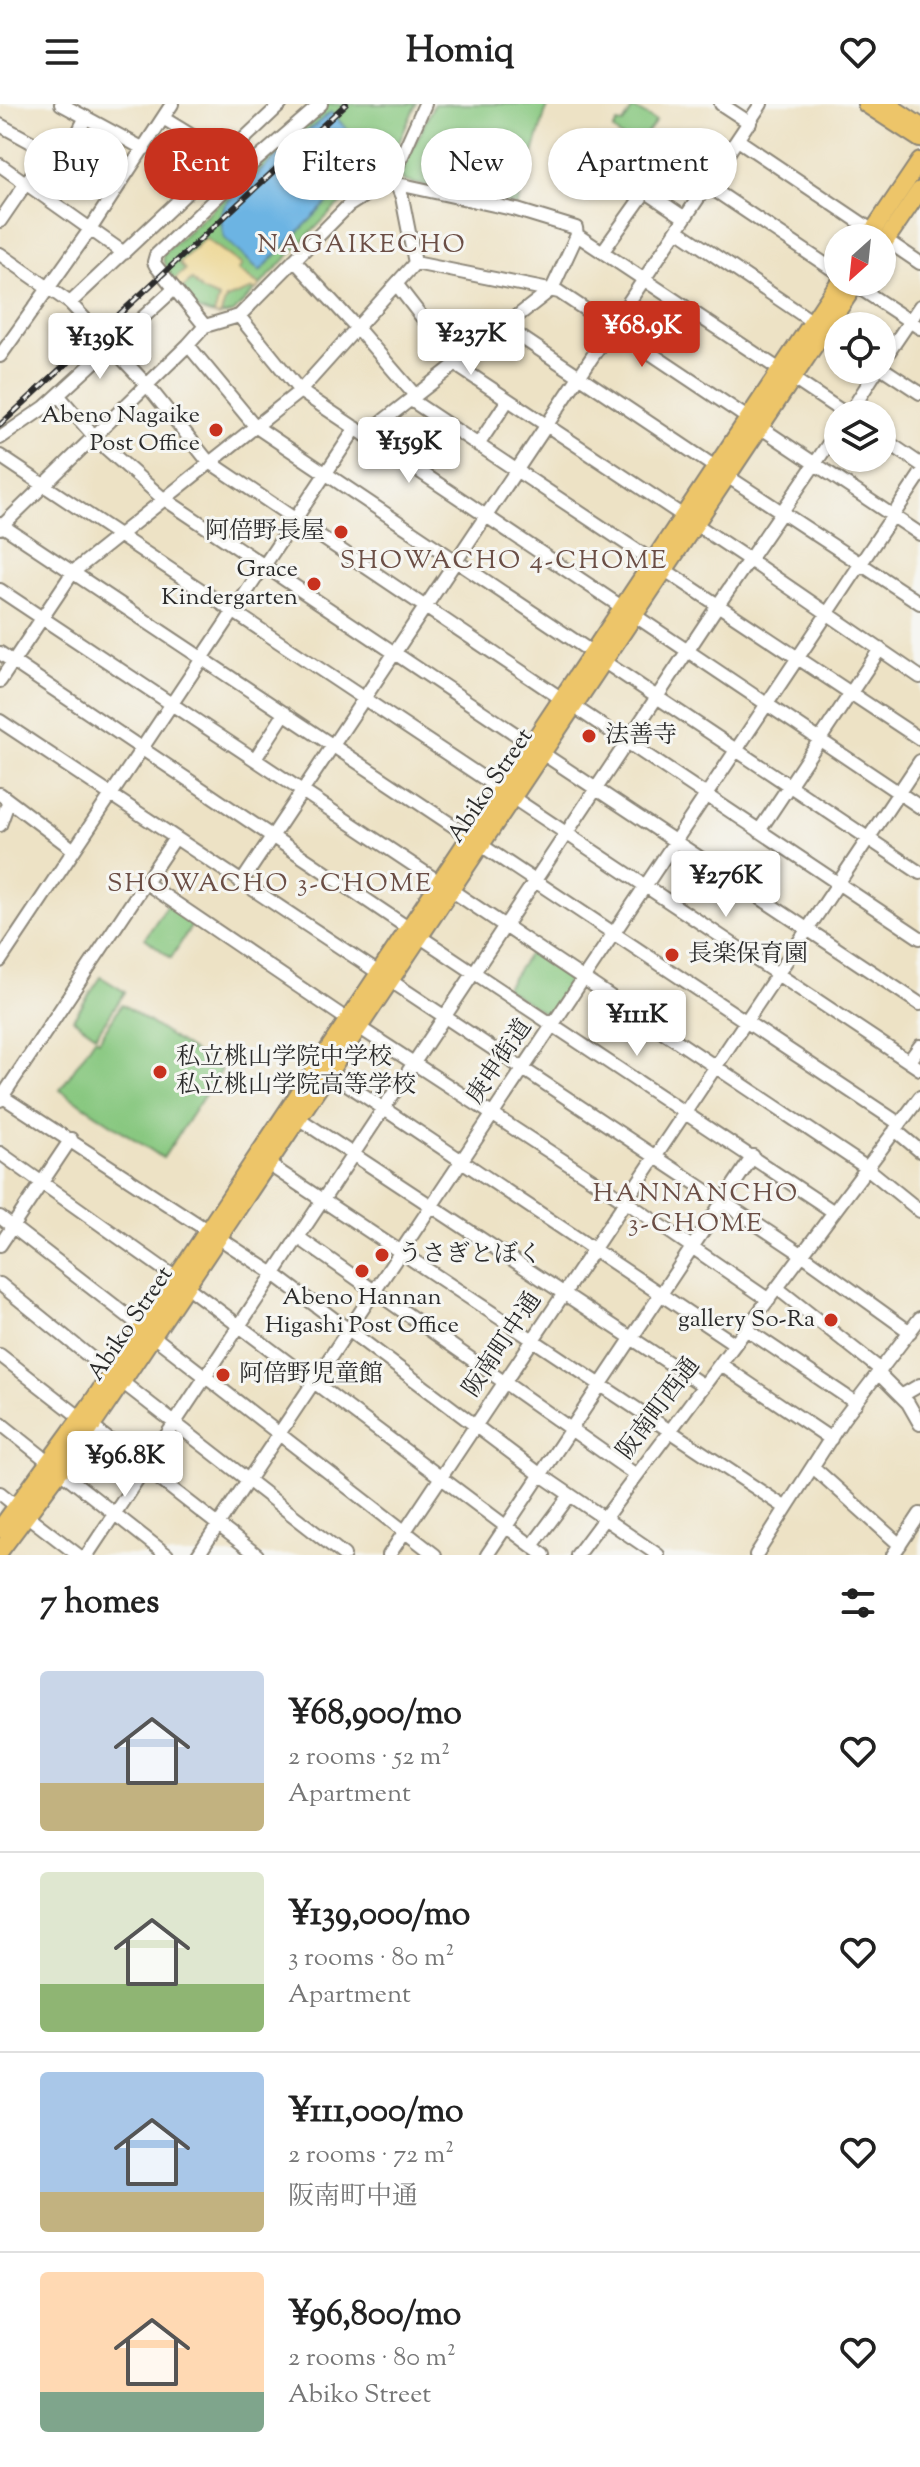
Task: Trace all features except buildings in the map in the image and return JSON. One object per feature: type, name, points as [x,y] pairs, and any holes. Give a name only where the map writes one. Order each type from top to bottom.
[{"type":"main road","points":[[866,104],[920,139]]},
{"type":"main road","points":[[887,104],[920,126]]},
{"type":"main road","points":[[885,224],[920,161]]},
{"type":"main road","points":[[890,224],[920,190]]},
{"type":"main road","name":"Abiko Street","points":[[0,1529],[21,1510],[117,1378],[786,374],[824,331]]},
{"type":"main road","name":"Abiko Street","points":[[214,1233],[268,1164],[329,1072],[354,1024]]},
{"type":"main road","name":"Abiko Street","points":[[0,1551],[21,1510]]},
{"type":"street","points":[[0,356],[144,149],[61,104]]},
{"type":"street","points":[[157,128],[172,104]]},
{"type":"street","points":[[205,326],[173,290],[154,262],[156,255],[321,104]]},
{"type":"street","points":[[405,155],[425,104]]},
{"type":"street","points":[[721,104],[750,123]]},
{"type":"street","points":[[761,104],[738,140],[856,224]]},
{"type":"street","points":[[253,128],[275,106]]},
{"type":"street","points":[[80,128],[86,117]]},
{"type":"street","points":[[163,118],[179,128]]},
{"type":"street","points":[[0,125],[24,138]]},
{"type":"street","points":[[0,165],[24,183]]},
{"type":"street","points":[[0,961],[325,475],[360,432],[414,398],[552,289],[577,235],[576,228],[517,210],[405,183]]},
{"type":"street","points":[[0,221],[24,187]]},
{"type":"street","points":[[50,200],[124,253]]},
{"type":"street","points":[[70,303],[179,200]]},
{"type":"street","points":[[359,200],[348,206],[239,316],[205,326],[1,526],[746,1021],[898,1127],[920,1151]]},
{"type":"street","points":[[400,200],[415,263]]},
{"type":"street","points":[[603,251],[639,200]]},
{"type":"street","points":[[658,200],[685,218]]},
{"type":"street","points":[[241,883],[698,200]]},
{"type":"street","points":[[730,200],[824,264]]},
{"type":"street","points":[[677,230],[824,329]]},
{"type":"street","points":[[577,235],[826,400]]},
{"type":"street","points":[[896,250],[920,263]]},
{"type":"street","points":[[0,254],[70,303],[147,385],[210,462],[920,938]]},
{"type":"street","points":[[294,260],[413,393],[414,402],[920,739]]},
{"type":"street","points":[[0,681],[73,572],[300,391],[415,263]]},
{"type":"street","points":[[415,263],[552,289],[920,534]]},
{"type":"street","points":[[397,285],[458,364],[920,677]]},
{"type":"street","points":[[0,438],[58,395],[173,290]]},
{"type":"street","points":[[870,296],[915,325]]},
{"type":"street","points":[[896,348],[915,325],[920,306]]},
{"type":"street","points":[[239,316],[300,391],[920,807]]},
{"type":"street","points":[[506,327],[920,603]]},
{"type":"street","points":[[188,345],[255,426],[920,873]]},
{"type":"street","points":[[896,377],[920,393]]},
{"type":"street","points":[[58,395],[93,437],[164,498],[920,1004]]},
{"type":"street","points":[[478,445],[508,400]]},
{"type":"street","points":[[896,448],[920,464]]},
{"type":"street","points":[[87,1555],[718,605],[824,451]]},
{"type":"street","points":[[0,456],[915,1065],[920,1046]]},
{"type":"street","name":"庚申街道","points":[[198,1555],[920,475]]},
{"type":"street","points":[[0,590],[716,1066],[867,1168],[920,1211]]},
{"type":"street","points":[[759,831],[880,649]]},
{"type":"street","points":[[0,653],[834,1212]]},
{"type":"street","points":[[255,759],[285,713]]},
{"type":"street","points":[[0,721],[803,1255],[910,1332]]},
{"type":"street","name":"阪南町中通","points":[[389,1555],[920,761]]},
{"type":"street","points":[[0,825],[4,798],[74,850]]},
{"type":"street","points":[[175,838],[1,1097],[71,1139],[274,1274],[541,1475],[652,1553]]},
{"type":"street","points":[[146,883],[769,1300]]},
{"type":"street","points":[[329,1072],[735,1344]]},
{"type":"street","name":"阪南町西通","points":[[577,1555],[920,1097]]},
{"type":"street","points":[[298,1118],[704,1386]]},
{"type":"street","points":[[0,1245],[71,1139]]},
{"type":"street","points":[[0,1153],[181,1282],[544,1555]]},
{"type":"street","points":[[487,1555],[753,1156]]},
{"type":"street","points":[[268,1164],[786,1508]]},
{"type":"street","points":[[0,1217],[435,1555]]},
{"type":"street","points":[[299,1238],[636,1475]]},
{"type":"street","points":[[0,1284],[344,1555]]},
{"type":"street","points":[[777,1288],[880,1371],[920,1424]]},
{"type":"street","points":[[756,1555],[831,1439],[920,1318]]},
{"type":"street","points":[[746,1329],[856,1403]]},
{"type":"street","points":[[0,1355],[257,1555]]},
{"type":"street","points":[[720,1364],[831,1439]]},
{"type":"street","points":[[901,1396],[920,1385]]},
{"type":"street","points":[[0,1423],[167,1555]]},
{"type":"street","points":[[813,1467],[897,1550],[920,1514]]},
{"type":"street","points":[[0,1493],[78,1555]]},
{"type":"street","points":[[532,1546],[570,1495]]},
{"type":"green space","points":[[328,104],[416,104],[405,129],[302,128]]},
{"type":"green space","points":[[434,104],[548,104],[532,157],[532,128],[423,128]]},
{"type":"green space","points":[[633,108],[656,121],[651,128],[614,128],[617,123],[623,124]]},
{"type":"green space","points":[[421,131],[421,185],[405,181],[405,165]]},
{"type":"green space","points":[[274,153],[274,200],[347,200],[335,208],[233,313],[206,313],[183,294],[166,268],[163,254],[222,200],[258,200],[258,168]]},
{"type":"green space","points":[[490,200],[519,200],[517,206]]},
{"type":"green space","points":[[168,904],[194,922],[171,958],[145,938]]},
{"type":"green space","points":[[532,949],[572,975],[573,979],[549,1016],[505,988]]},
{"type":"green space","points":[[101,977],[125,992],[96,1035],[73,1019]]},
{"type":"green space","points":[[122,1004],[221,1070],[163,1158],[60,1090]]},
{"type":"sand","points":[[205,238],[242,265],[238,270],[260,286],[256,291],[253,289],[226,299],[220,316],[214,315],[219,298],[202,291],[192,280],[180,290],[173,281],[185,270],[179,263]]},
{"type":"water","points":[[331,112],[346,128],[311,128]]},
{"type":"water","points":[[274,159],[274,200],[331,200],[260,271],[224,238],[220,215],[229,200],[258,200],[258,173]]},
{"type":"railway","points":[[0,425],[346,104]]},
{"type":"place","name":"Abeno Nagaike Post Office","points":[[216,430]]},
{"type":"place","name":"阿倍野長屋","points":[[341,532]]},
{"type":"place","name":"Grace Kindergarten","points":[[314,584]]},
{"type":"place","name":"法善寺","points":[[589,736]]},
{"type":"place","name":"長楽保育園","points":[[672,955]]},
{"type":"place","name":"私立桃山学院中学校 私立桃山学院高等学校","points":[[160,1072]]},
{"type":"place","name":"うさぎとぼく","points":[[382,1255]]},
{"type":"place","name":"Abeno Hannan Higashi Post Office","points":[[362,1271]]},
{"type":"place","name":"gallery So-Ra","points":[[831,1320]]},
{"type":"place","name":"阿倍野児童館","points":[[223,1375]]},
{"type":"district","name":"NAGAIKECHO","points":[[362,245]]},
{"type":"district","name":"SHOWACHO 4-CHOME","points":[[504,561]]},
{"type":"district","name":"SHOWACHO 3-CHOME","points":[[270,884]]},
{"type":"district","name":"HANNANCHO 3-CHOME","points":[[696,1209]]}]
